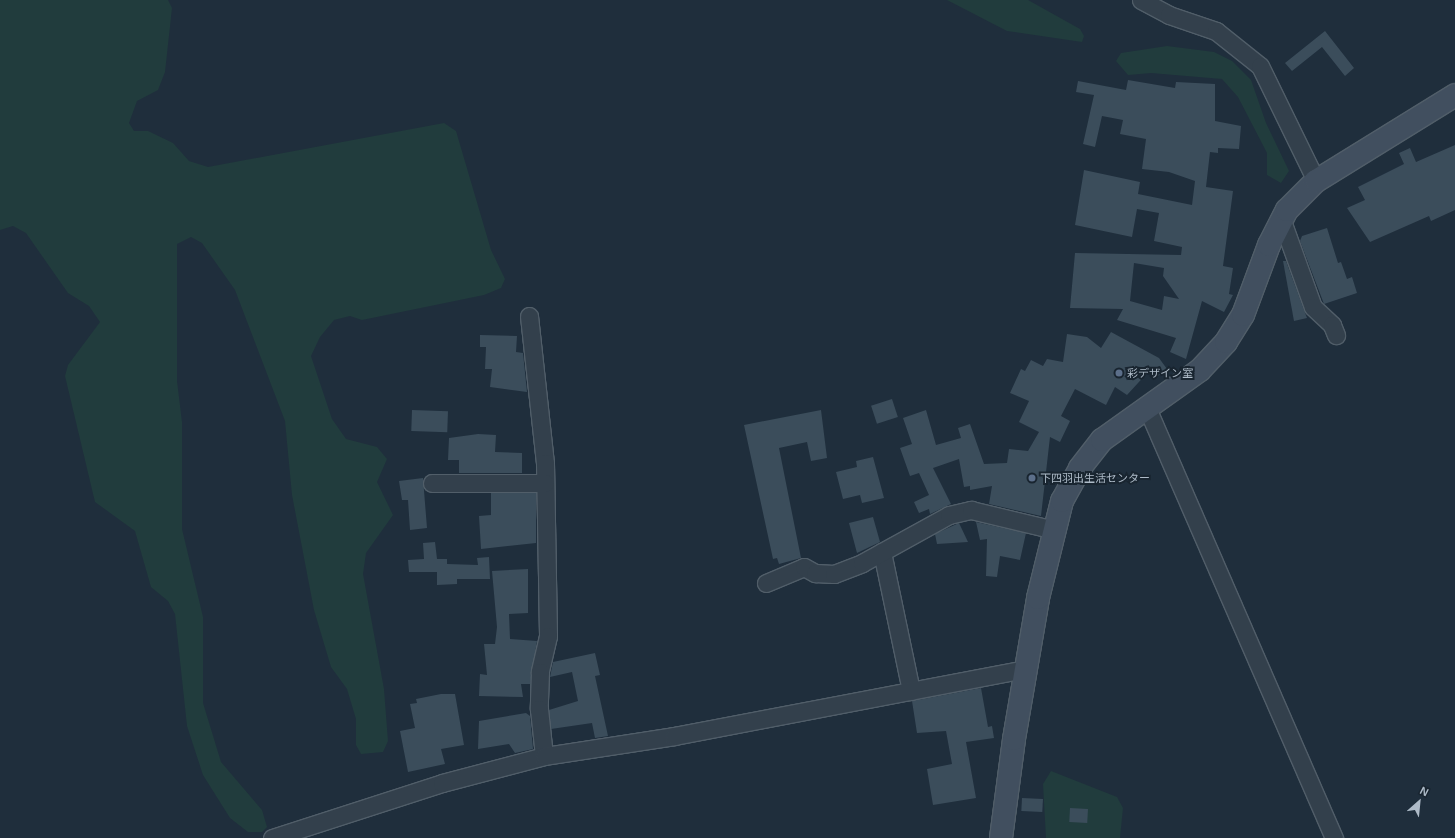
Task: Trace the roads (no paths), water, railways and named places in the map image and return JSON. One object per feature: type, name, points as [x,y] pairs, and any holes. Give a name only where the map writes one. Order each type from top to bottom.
[{"type":"street","points":[[1141,0],[1169,15],[1216,31],[1260,66],[1316,181]]},
{"type":"street","points":[[1001,838],[1026,669],[1055,530],[1062,501],[1080,468],[1102,440],[1200,370],[1226,342],[1243,315],[1282,221],[1316,181],[1455,95]]},
{"type":"street","points":[[1282,221],[1313,307],[1332,325],[1336,336]]},
{"type":"street","points":[[529,316],[545,483],[548,636],[540,672],[539,709],[544,756]]},
{"type":"street","points":[[1147,408],[1334,838]]},
{"type":"street","points":[[432,483],[545,483]]},
{"type":"street","points":[[766,583],[804,567],[815,573],[834,574],[882,552],[949,515],[971,510],[1055,530]]},
{"type":"street","points":[[882,552],[911,691]]},
{"type":"street","points":[[272,838],[442,783],[544,756],[911,691],[1026,669]]},
{"type":"place","name":"彩デザイン室","points":[[1119,373]]},
{"type":"place","name":"下四羽出生活センター","points":[[1032,478]]}]
